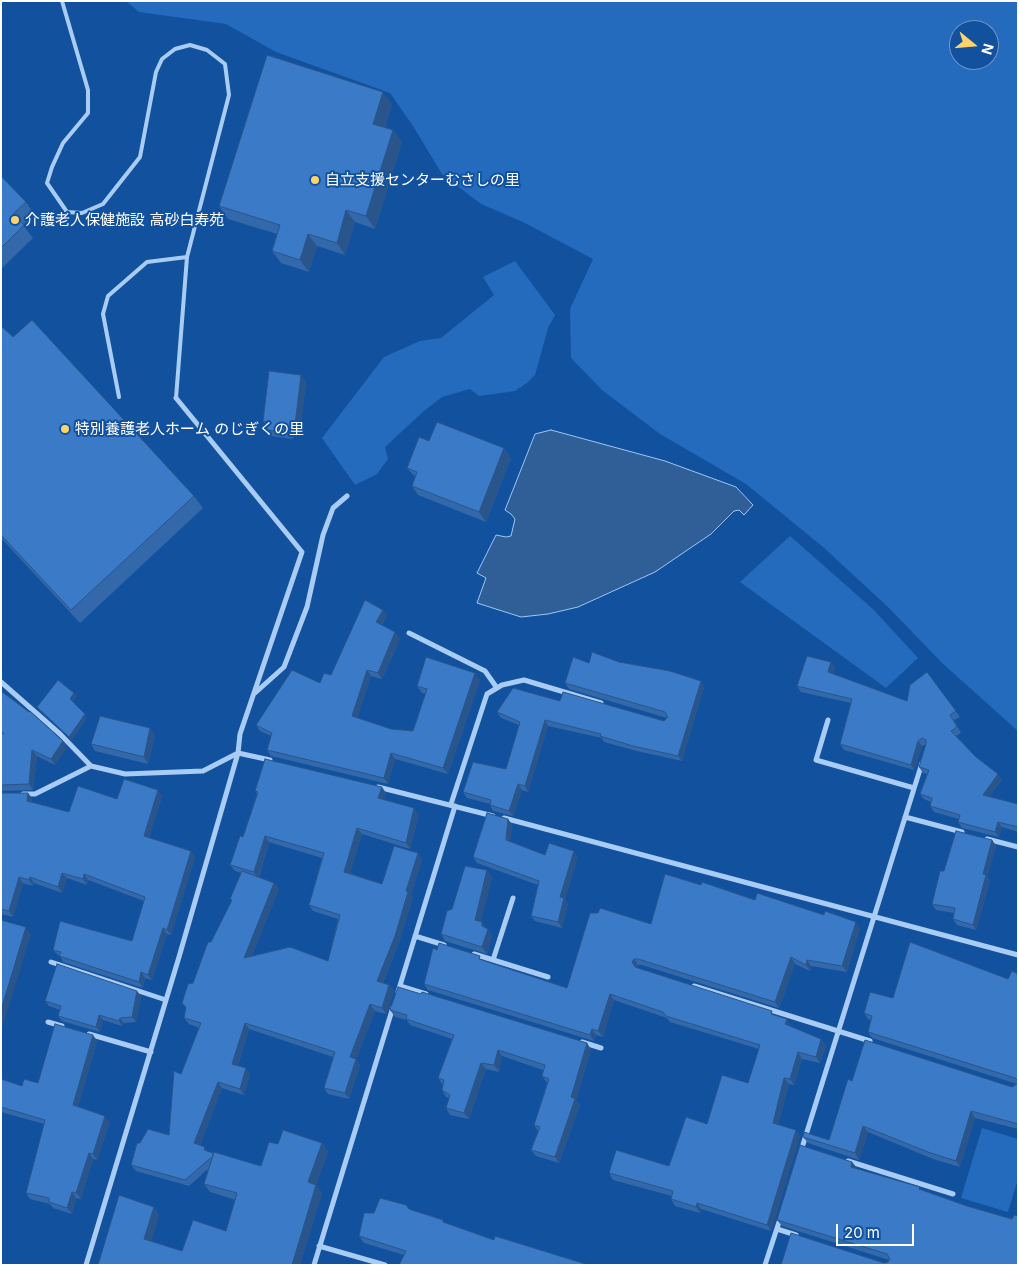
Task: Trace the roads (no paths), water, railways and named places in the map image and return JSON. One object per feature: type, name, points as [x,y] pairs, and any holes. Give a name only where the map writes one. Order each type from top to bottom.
[{"type":"street","points":[[86,1265],[151,1052],[238,753],[240,734],[302,552],[176,398]]},
{"type":"street","points":[[254,693],[284,667],[307,606],[323,536],[333,508],[347,496]]},
{"type":"street","points":[[409,633],[485,671],[496,688]]},
{"type":"street","points":[[397,995],[487,694],[502,685],[524,680],[610,705]]},
{"type":"street","points":[[1,682],[60,734],[91,766],[124,774],[203,771],[238,753],[276,762]]},
{"type":"street","points":[[828,720],[816,760],[914,788]]},
{"type":"street","points":[[799,1156],[924,756]]},
{"type":"street","points":[[18,794],[35,794],[91,766]]},
{"type":"street","points":[[374,786],[453,805],[1018,955]]},
{"type":"street","points":[[905,817],[971,835]]},
{"type":"street","points":[[980,837],[1018,847]]},
{"type":"street","points":[[493,960],[513,898]]},
{"type":"street","points":[[415,936],[450,947]]},
{"type":"street","points":[[467,952],[548,977]]},
{"type":"street","points":[[51,962],[166,1000]]},
{"type":"street","points":[[688,984],[876,1043]]},
{"type":"street","points":[[400,986],[436,997]]},
{"type":"street","points":[[314,1265],[394,1004]]},
{"type":"street","points":[[48,1022],[67,1027]]},
{"type":"street","points":[[86,1033],[151,1052]]},
{"type":"street","points":[[574,1039],[601,1048]]},
{"type":"street","points":[[802,1146],[812,1149]]},
{"type":"street","points":[[840,1158],[953,1194]]},
{"type":"street","points":[[766,1265],[782,1211]]},
{"type":"street","points":[[777,1229],[805,1238]]},
{"type":"street","points":[[319,1246],[385,1265]]},
{"type":"lane","points":[[62,1],[88,90],[88,113],[63,143],[47,183],[66,212],[82,213],[103,204],[140,157],[156,72],[162,60],[176,49],[190,45],[207,50],[225,64],[229,95],[188,257],[176,398]]},
{"type":"lane","points":[[119,397],[103,314],[108,296],[147,262],[188,257]]},
{"type":"place","name":"自立支援センターむさしの里","points":[[315,180]]},
{"type":"place","name":"介護老人保健施設 高砂白寿苑","points":[[15,220]]},
{"type":"place","name":"特別養護老人ホーム のじぎくの里","points":[[65,429]]}]
